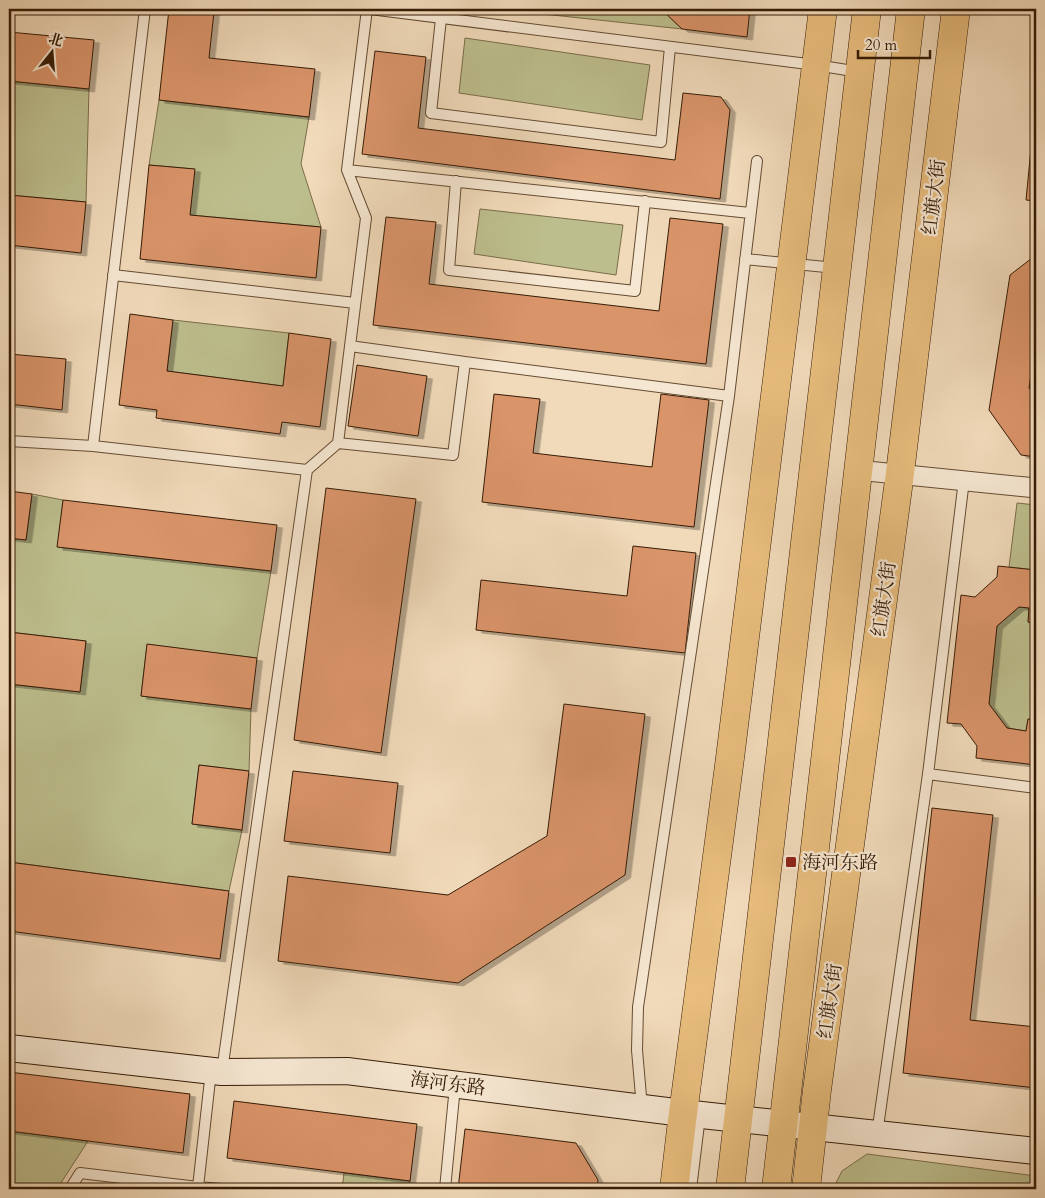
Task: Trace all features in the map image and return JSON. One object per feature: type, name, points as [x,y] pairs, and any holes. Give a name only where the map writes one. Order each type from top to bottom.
[{"type":"main road","points":[[674,1189],[691,1114],[729,768],[823,9]]},
{"type":"main road","points":[[730,1189],[867,9]]},
{"type":"main road","name":"红旗大街","points":[[776,1189],[857,470],[912,9]]},
{"type":"main road","name":"红旗大街","points":[[806,1189],[900,473],[956,9]]},
{"type":"street","points":[[857,470],[1036,488]]},
{"type":"street","name":"海河东路","points":[[9,1048],[216,1071],[346,1071],[642,1109],[1036,1152]]},
{"type":"lane","points":[[93,446],[145,9]]},
{"type":"lane","points":[[198,1186],[307,470],[338,443],[366,218],[347,170],[368,9],[442,13],[670,47],[859,72]]},
{"type":"lane","points":[[442,13],[430,113],[661,142],[670,47]]},
{"type":"lane","points":[[642,1109],[637,1050],[638,1007],[729,396],[757,161]]},
{"type":"lane","points":[[347,170],[750,213]]},
{"type":"lane","points":[[456,182],[448,270],[635,291],[645,202]]},
{"type":"lane","points":[[745,259],[836,268]]},
{"type":"lane","points":[[114,275],[355,303]]},
{"type":"lane","points":[[350,346],[729,396]]},
{"type":"lane","points":[[338,443],[453,455],[465,362]]},
{"type":"lane","points":[[9,441],[93,446],[307,470]]},
{"type":"lane","points":[[877,1134],[928,774],[964,480]]},
{"type":"lane","points":[[928,774],[1036,788]]},
{"type":"lane","points":[[445,1189],[455,1084]]},
{"type":"lane","points":[[691,1114],[691,1189]]},
{"type":"lane","points":[[70,1189],[80,1173],[221,1189]]},
{"type":"green space","points":[[497,9],[661,9],[682,29]]},
{"type":"green space","points":[[465,38],[650,65],[642,120],[459,93]]},
{"type":"green space","points":[[9,81],[89,89],[86,202],[9,195]]},
{"type":"green space","points":[[159,100],[309,117],[301,164],[321,227],[190,215],[194,169],[149,165]]},
{"type":"green space","points":[[480,209],[623,225],[616,275],[474,254]]},
{"type":"green space","points":[[173,320],[289,333],[283,386],[167,371]]},
{"type":"green space","points":[[1036,343],[1036,397],[1029,388]]},
{"type":"green space","points":[[32,494],[63,500],[58,547],[271,571],[257,658],[147,645],[141,696],[251,709],[249,771],[199,765],[192,824],[242,830],[229,891],[9,862],[9,684],[80,692],[86,641],[9,632],[9,538],[26,540]]},
{"type":"green space","points":[[1017,503],[1036,505],[1036,570],[1009,567]]},
{"type":"green space","points":[[1019,607],[1029,608],[1028,622],[1036,624],[1036,720],[1028,719],[1026,731],[1007,728],[989,704],[997,626]]},
{"type":"green space","points":[[9,1131],[88,1141],[57,1189],[9,1189]]},
{"type":"green space","points":[[867,1154],[1036,1176],[1036,1189],[833,1189],[842,1171]]},
{"type":"green space","points":[[344,1173],[410,1181],[409,1189],[342,1189]]},
{"type":"building","points":[[169,9],[214,12],[209,58],[315,69],[309,117],[159,100]]},
{"type":"building","points":[[661,9],[750,9],[747,37],[682,29]]},
{"type":"building","points":[[9,32],[94,40],[89,89],[9,81]]},
{"type":"building","points":[[375,51],[426,57],[418,128],[675,160],[683,93],[721,97],[730,110],[720,199],[362,154]]},
{"type":"building","points":[[1036,97],[1036,201],[1026,200]]},
{"type":"building","points":[[149,165],[195,169],[190,215],[321,227],[316,278],[140,259]]},
{"type":"building","points":[[9,195],[86,202],[81,253],[9,245]]},
{"type":"building","points":[[386,217],[436,222],[429,284],[659,311],[670,218],[723,224],[706,364],[373,325]]},
{"type":"building","points":[[1036,255],[1036,343],[1029,388],[1036,397],[1036,457],[1021,455],[989,410],[1010,275]]},
{"type":"building","points":[[130,314],[173,320],[167,371],[283,386],[289,333],[331,339],[320,427],[282,422],[280,434],[156,418],[157,410],[119,405]]},
{"type":"building","points":[[9,354],[66,359],[62,410],[9,404]]},
{"type":"building","points":[[357,365],[427,376],[418,436],[348,426]]},
{"type":"building","points":[[494,394],[540,399],[533,453],[652,467],[661,394],[709,400],[694,527],[482,502]]},
{"type":"building","points":[[326,488],[416,499],[381,753],[294,740]]},
{"type":"building","points":[[9,491],[32,494],[26,540],[9,538]]},
{"type":"building","points":[[63,500],[277,525],[271,571],[57,547]]},
{"type":"building","points":[[633,546],[696,553],[685,653],[476,630],[481,580],[627,596]]},
{"type":"building","points":[[998,566],[1036,570],[1036,624],[1028,622],[1029,608],[1019,607],[997,626],[989,704],[1007,728],[1026,731],[1028,719],[1036,720],[1036,765],[976,758],[977,746],[961,724],[947,723],[961,595],[975,597],[997,577]]},
{"type":"building","points":[[9,632],[86,641],[80,692],[9,684]]},
{"type":"building","points":[[147,644],[257,658],[251,709],[141,696]]},
{"type":"building","points":[[564,704],[645,714],[625,875],[458,983],[278,961],[288,876],[448,895],[547,836]]},
{"type":"building","points":[[199,765],[249,771],[242,830],[192,824]]},
{"type":"building","points":[[293,771],[398,783],[390,853],[284,841]]},
{"type":"building","points":[[932,808],[993,815],[970,1020],[1036,1027],[1036,1088],[903,1073]]},
{"type":"building","points":[[9,862],[229,891],[220,959],[9,931]]},
{"type":"building","points":[[9,1072],[190,1094],[183,1153],[9,1131]]},
{"type":"building","points":[[234,1101],[417,1124],[410,1181],[227,1158]]},
{"type":"building","points":[[465,1129],[576,1143],[598,1180],[597,1189],[458,1189]]},
{"type":"building","points":[[79,1186],[102,1189],[79,1189]]},
{"type":"place","name":"海河东路","points":[[791,862]]}]
